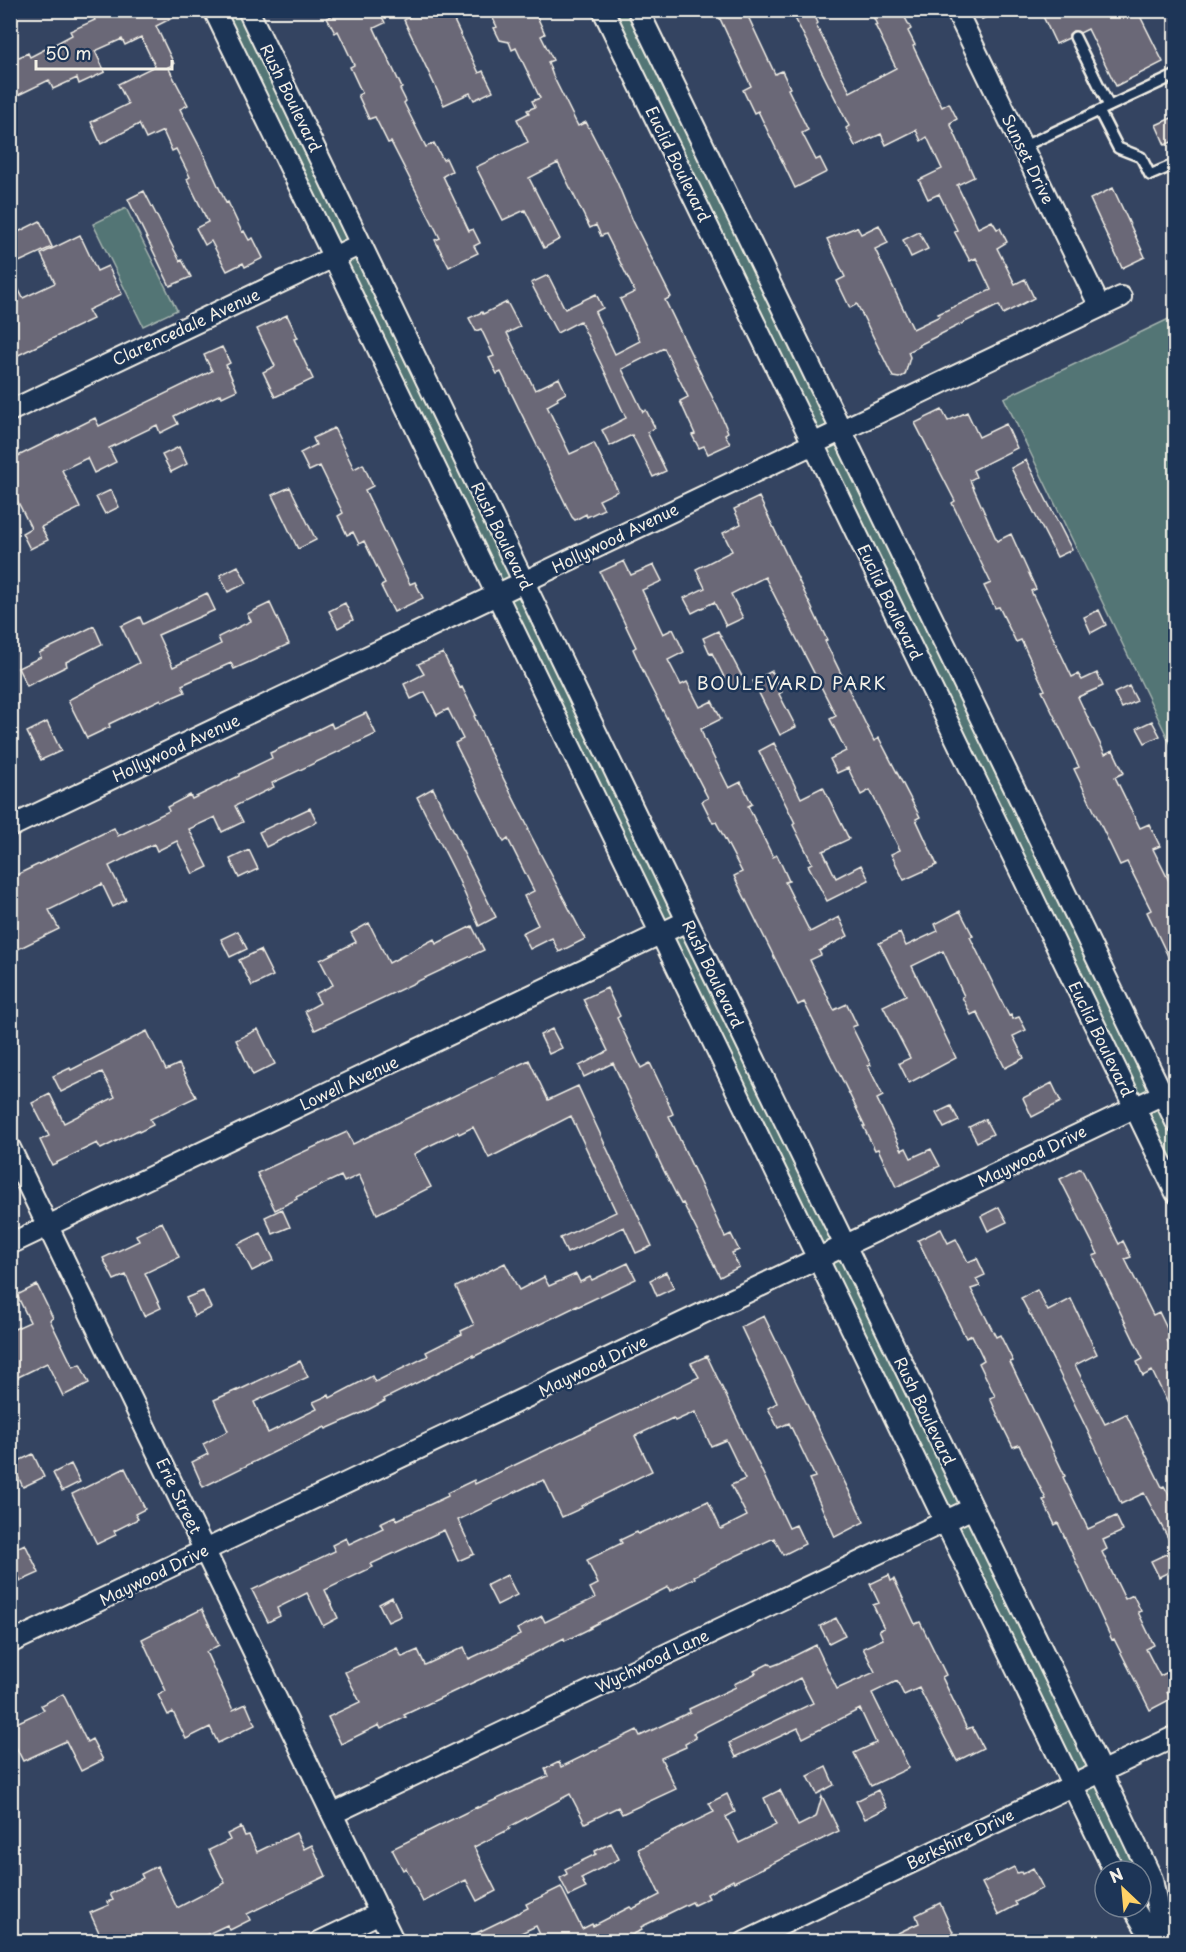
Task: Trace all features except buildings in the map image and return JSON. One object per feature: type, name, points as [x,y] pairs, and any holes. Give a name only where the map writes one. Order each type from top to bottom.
[{"type":"street","name":"Rush Boulevard","points":[[214,10],[1108,1859]]},
{"type":"street","name":"Rush Boulevard","points":[[248,10],[687,921],[1101,1771],[1152,1879],[1164,1941]]},
{"type":"street","name":"Euclid Boulevard","points":[[603,10],[1176,1193]]},
{"type":"street","name":"Euclid Boulevard","points":[[638,10],[1005,770],[1169,1091],[1176,1122]]},
{"type":"street","name":"Sunset Drive","points":[[956,10],[1100,307]]},
{"type":"street","points":[[650,107],[678,94]]},
{"type":"street","name":"Clarencedale Avenue","points":[[10,411],[361,244]]},
{"type":"street","name":"Hollywood Avenue","points":[[10,826],[1121,297]]},
{"type":"street","points":[[977,782],[1005,770]]},
{"type":"street","name":"Lowell Avenue","points":[[10,1244],[687,921]]},
{"type":"street","name":"Maywood Drive","points":[[10,1644],[1169,1091]]},
{"type":"street","name":"Erie Street","points":[[10,1148],[394,1941]]},
{"type":"street","name":"Wychwood Lane","points":[[332,1814],[973,1508]]},
{"type":"street","name":"Berkshire Drive","points":[[745,1941],[1176,1736]]},
{"type":"street","points":[[319,1941],[380,1913]]},
{"type":"street","points":[[1140,1919],[1154,1941]]},
{"type":"lane","points":[[1075,37],[1109,106]]},
{"type":"lane","points":[[1022,147],[1176,75]]},
{"type":"lane","points":[[1099,111],[1119,148],[1141,157],[1150,175],[1176,164]]},
{"type":"green space","points":[[214,11],[248,11],[1142,1859],[1108,1859]]},
{"type":"green space","points":[[603,11],[638,11],[1175,1122],[1175,1193]]},
{"type":"green space","points":[[126,208],[177,310],[143,326],[93,224]]},
{"type":"green space","points":[[1175,316],[1175,753],[1004,398]]},
{"type":"green space","points":[[1153,1884],[1164,1941],[1149,1919],[1153,1919]]},
{"type":"district","name":"BOULEVARD PARK","points":[[792,684]]}]
